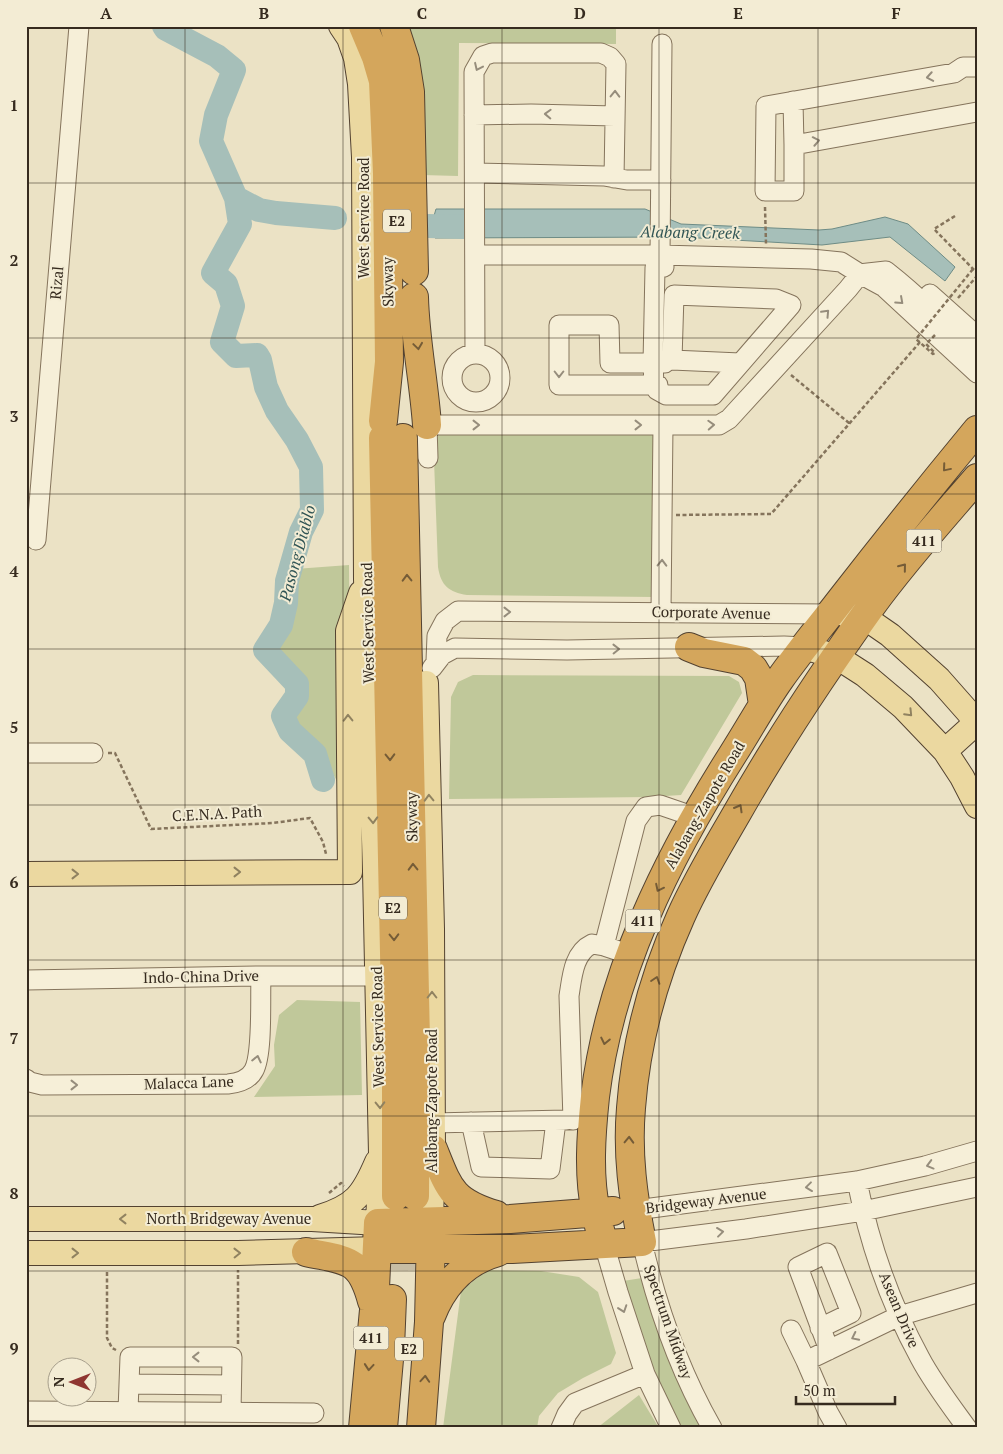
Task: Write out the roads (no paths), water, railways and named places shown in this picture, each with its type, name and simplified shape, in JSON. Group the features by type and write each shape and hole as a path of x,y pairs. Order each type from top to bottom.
{"highway":[{"path":"353,26 365,55 370,79 372,113 374,362 400,429"},
{"name":"Skyway","path":"363,26 383,80 394,362 400,429 398,624 416,1041 405,1196"},
{"name":"Skyway","path":"378,26 388,51 394,80 394,362"},
{"path":"394,26 405,60 410,92 415,326 423,377 400,429"},
{"name":"Alabang-Zapote Road","path":"604,1244 596,1213 591,1158 574,1120 598,1070 608,1025 646,914 695,817 763,705 804,647 889,537 977,430"},
{"name":"Alabang-Zapote Road","path":"642,1242 636,1210 629,1148 636,1062 657,979 681,915 715,851 767,761 864,617 924,540 977,478"},
{"path":"371,753 376,707 375,655 398,624"},
{"name":"E2","path":"398,624 431,672"},
{"path":"689,647 704,653 744,661 753,668 758,678 763,705"},
{"path":"433,1136 446,1184 456,1197 481,1210 510,1219"},
{"name":"Bridgeway Avenue","path":"431,1221 510,1219 636,1210"},
{"name":"Alabang-Zapote Road","path":"421,1428 429,1322 431,1221"},
{"name":"North Bridgeway Avenue","path":"391,1253 431,1221"},
{"path":"430,1249 512,1249 642,1242"},
{"name":"North Bridgeway Avenue","path":"391,1253 430,1249"},
{"path":"429,1322 444,1289 461,1270 488,1255 512,1249"},
{"path":"306,1252 347,1261 358,1269 367,1282 374,1310"},
{"name":"E2","path":"383,1428 390,1348 391,1253"},
{"name":"E2","path":"391,1253 402,1428"},
{"name":"411","path":"363,1428 374,1310 391,1253"}],"main road":[{"name":"West Service Road","path":"341,26 349,38 356,58 360,84 362,122 366,579 375,872 376,976 381,1154 391,1253"},
{"path":"26,874 341,872 348,631 366,579"},
{"name":"Corporate Avenue","path":"830,614 864,617 890,635 939,680 969,713 976,724"},
{"path":"804,647 837,657 865,675 903,707 945,751 969,772 977,806"},
{"name":"Alabang-Zapote Road","path":"431,672 433,1136 431,1221"},
{"path":"939,680 954,688 977,696"},
{"path":"945,751 976,724"},
{"path":"312,1219 339,1211 358,1198 368,1186 381,1154"},
{"name":"North Bridgeway Avenue","path":"26,1218 312,1219 391,1253"},
{"name":"North Bridgeway Avenue","path":"26,1253 391,1253"}],"street":[{"name":"Rizal","path":"36,540 79,26"},
{"path":"662,44 660,258 663,362"},
{"path":"475,354 476,174 474,72 483,56 492,53 601,53 610,57 616,64 611,176"},
{"path":"793,101 794,191 765,191 766,106 793,101 954,73 963,67 977,67"},
{"path":"794,145 977,112"},
{"path":"474,114 615,116"},
{"path":"476,174 611,176 627,180 661,175"},
{"path":"475,254 660,258 810,268 860,274 886,271 899,281 977,359"},
{"path":"400,429 719,425 728,418 860,274"},
{"path":"860,274 884,287 977,373"},
{"path":"899,281 917,282 977,336"},
{"path":"656,387 663,362 674,295 776,299 791,305 713,395 666,395 656,387 559,386 559,325 609,325 610,364 663,362 740,363"},
{"path":"661,612 663,425"},
{"path":"400,429 428,458"},
{"name":"Corporate Avenue","path":"431,672 437,636 445,621 458,611 830,614"},
{"path":"431,672 442,655 455,648 567,650 804,647"},
{"path":"26,753 93,753"},
{"path":"604,946 636,821 646,807 660,805 695,817"},
{"path":"341,872 375,872"},
{"path":"471,1122 481,1167 550,1169 574,1120 569,996 571,979 580,954 592,944 631,955"},
{"name":"Malacca Lane","path":"26,1079 30,1082 42,1084 228,1084 241,1082 253,1072 259,1059 260,976"},
{"name":"Indo-China Drive","path":"26,980 376,976"},
{"path":"433,1136 471,1122 574,1120"},
{"name":"Bridgeway Avenue","path":"636,1210 857,1181 925,1166 977,1151"},
{"name":"Asean Drive","path":"857,1181 866,1225 899,1316 920,1359 967,1428"},
{"path":"642,1242 746,1229 863,1211 977,1187"},
{"name":"Spectrum Midway","path":"642,1242 653,1288 677,1357 712,1428"},
{"path":"604,1244 645,1374 671,1428"},
{"path":"806,1361 899,1316 977,1293"},
{"path":"820,1328 829,1350"},
{"path":"791,1330 836,1428"},
{"path":"128,1411 130,1357 232,1357 231,1412"},
{"path":"560,1428 575,1403 645,1374"},
{"path":"129,1384 231,1384"},
{"path":"26,1410 128,1411 187,1420 231,1412 314,1413"}],"water":[{"path":"436,209 645,209 681,224 819,230 832,229 885,217 908,224 955,267 945,281 890,237 822,245 681,237 435,238 431,226"}],"waterway":[{"name":"Pasong Diablo","path":"164,26 166,29 217,56 234,70 216,115 211,141 236,198 240,224 213,273 226,284 233,306 222,342 236,356 257,355 260,360 266,387 277,411 297,440 311,467 312,510 301,532 287,581 286,603 281,625 265,650 297,684 297,696 283,716 290,731 315,754 323,780"},
{"name":"Alabang Creek","path":"236,198 259,210 335,218"},
{"name":"Alabang Creek","path":"428,226 464,227"}],"tunnel":[{"path":"414,1270 415,1224"},
{"path":"394,1270 395,1225"}]}
